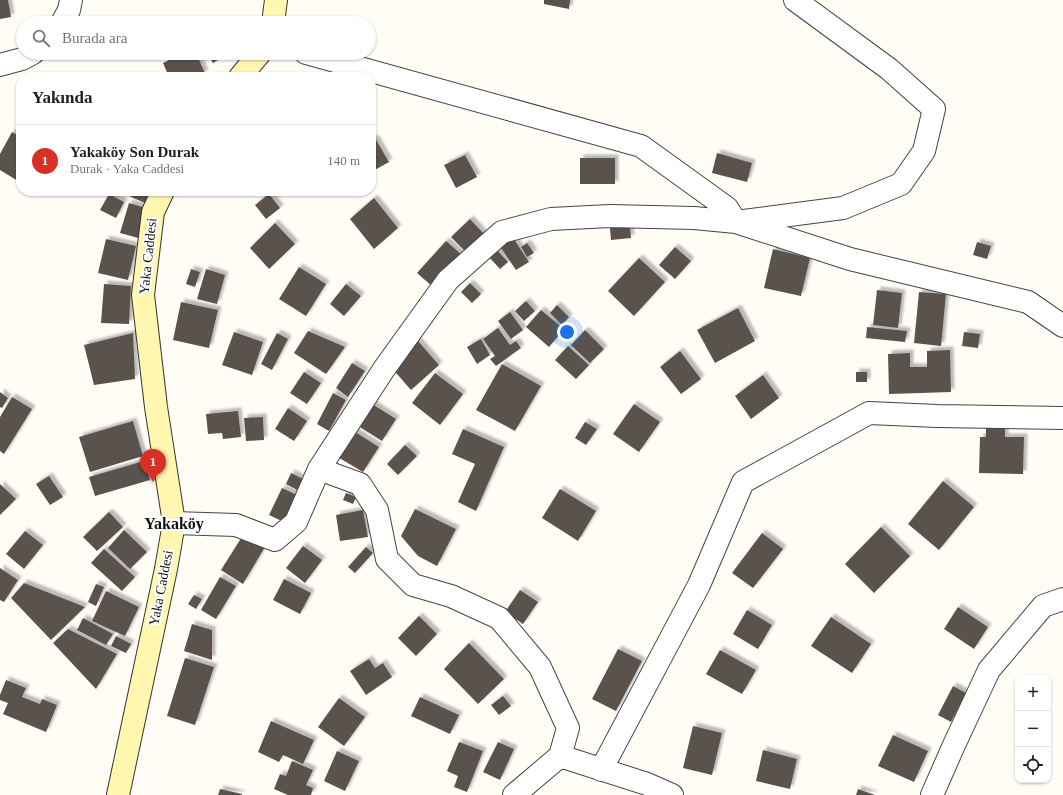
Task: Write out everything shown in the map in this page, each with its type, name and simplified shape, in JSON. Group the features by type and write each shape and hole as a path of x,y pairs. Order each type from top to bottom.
{"street":[{"path":"66,16 69,10 70,0"},
{"path":"273,16 276,0"},
{"path":"736,222 843,208 901,184 924,151 934,109 889,69 795,0"},
{"path":"0,65 18,60"},
{"path":"244,72 254,60"},
{"path":"331,60 374,72"},
{"path":"376,72 641,146 727,208 736,222"},
{"name":"Yaka Caddesi","path":"118,795 174,523 156,407 143,295 153,212 161,196"},
{"path":"174,523 236,525 275,540 296,522 319,469 384,369 448,280 502,232 551,219 610,216 694,218 736,222 850,259 1028,302 1063,326"},
{"path":"601,770 699,585 743,482 869,413 937,416 1063,418"},
{"path":"319,469 360,484 377,510 387,559 413,585 451,596 499,618 540,667 568,728 560,756 514,795"},
{"path":"932,795 989,670 1043,606 1063,599"},
{"path":"560,756 647,784 672,795"}],"building":[{"path":"0,0 8,0 11,17 0,19"},
{"path":"544,0 570,0 569,9 544,4"},
{"path":"169,60 199,60 205,72 167,72 163,63"},
{"path":"211,60 218,60 213,63"},
{"path":"12,132 16,134 16,180 0,170 0,154"},
{"path":"376,140 389,162 376,169"},
{"path":"717,153 752,163 747,182 712,173"},
{"path":"465,155 477,177 456,188 444,165"},
{"path":"580,158 615,158 615,184 580,184"},
{"path":"108,196 113,196 124,202 116,218 100,210"},
{"path":"129,196 148,196 145,203"},
{"path":"266,196 271,196 280,208 266,219 255,205"},
{"path":"374,198 398,228 374,249 350,219"},
{"path":"129,203 146,208 138,238 120,233"},
{"path":"470,219 484,234 465,251 451,237"},
{"path":"275,223 295,244 269,269 250,248"},
{"path":"630,227 631,238 611,240 610,228"},
{"path":"512,236 529,262 516,270 499,245"},
{"path":"106,239 136,246 128,280 98,273"},
{"path":"446,241 462,255 433,287 417,273"},
{"path":"977,242 991,246 987,259 973,255"},
{"path":"527,243 534,253 527,257 521,247"},
{"path":"675,247 691,261 675,279 659,265"},
{"path":"496,249 508,262 500,269 488,256"},
{"path":"773,249 810,258 801,296 764,288"},
{"path":"639,258 665,282 634,316 608,291"},
{"path":"299,267 326,284 306,316 279,299"},
{"path":"191,269 200,272 195,287 186,284"},
{"path":"206,269 225,275 217,304 197,299"},
{"path":"470,283 481,294 472,303 461,292"},
{"path":"104,284 131,286 129,324 101,323"},
{"path":"346,284 361,296 344,316 330,304"},
{"path":"877,290 902,293 898,328 873,325"},
{"path":"919,292 946,294 941,346 914,343"},
{"path":"526,301 535,311 524,321 515,311"},
{"path":"181,302 218,310 209,348 173,340"},
{"path":"557,305 569,317 562,325 550,313"},
{"path":"738,308 755,341 715,363 697,330"},
{"path":"541,310 564,329 549,347 526,327"},
{"path":"510,312 523,330 511,339 498,321"},
{"path":"867,327 907,331 905,342 866,338"},
{"path":"498,328 510,345 516,341 521,348 496,366 490,359 495,356 483,339"},
{"path":"585,330 604,349 590,363 571,345"},
{"path":"308,331 345,347 326,374 294,353"},
{"path":"234,332 263,342 252,375 222,365"},
{"path":"964,332 980,334 978,348 962,346"},
{"path":"133,333 135,379 94,385 84,345"},
{"path":"277,333 288,339 272,370 261,364"},
{"path":"481,339 490,355 477,364 467,347"},
{"path":"418,341 439,365 411,390 390,366"},
{"path":"568,346 589,365 576,379 555,360"},
{"path":"950,350 951,392 889,394 888,354 910,353 910,367 927,367 927,351"},
{"path":"680,351 701,379 681,394 660,367"},
{"path":"352,363 365,371 348,397 336,388"},
{"path":"502,364 541,386 515,431 476,410"},
{"path":"304,372 321,383 307,404 290,393"},
{"path":"856,372 867,372 867,382 856,382"},
{"path":"435,373 463,394 440,425 412,403"},
{"path":"763,375 779,398 751,419 735,396"},
{"path":"0,392 8,398 2,408 0,407"},
{"path":"333,393 346,400 329,431 317,424"},
{"path":"12,397 32,409 4,454 0,451 0,417"},
{"path":"369,402 396,419 382,441 355,424"},
{"path":"634,404 660,422 639,452 613,434"},
{"path":"288,408 307,421 294,441 275,429"},
{"path":"238,411 241,437 223,439 222,433 208,434 206,414"},
{"path":"263,417 264,440 246,441 244,418"},
{"path":"133,421 143,456 90,472 79,437"},
{"path":"585,422 597,429 586,445 575,438"},
{"path":"986,426 1005,427 1005,437 1024,437 1023,474 979,473 980,437 986,437"},
{"path":"463,429 504,447 476,511 458,502 475,464 452,454"},
{"path":"352,430 379,447 363,472 336,456"},
{"path":"405,445 417,456 398,475 387,464"},
{"path":"144,461 150,480 95,496 89,477"},
{"path":"291,473 307,481 301,492 286,484"},
{"path":"49,476 63,497 50,505 36,484"},
{"path":"943,481 974,507 939,550 908,524"},
{"path":"0,484 16,499 0,515"},
{"path":"282,488 299,496 286,523 269,515"},
{"path":"560,489 596,511 578,541 542,518"},
{"path":"346,493 356,497 353,504 343,500"},
{"path":"415,509 456,529 437,566 418,556 401,536"},
{"path":"363,510 368,537 340,541 336,515"},
{"path":"109,512 123,527 97,551 83,537"},
{"path":"881,527 910,556 874,593 845,564"},
{"path":"124,530 147,552 130,569 108,548"},
{"path":"25,531 43,545 24,569 6,554"},
{"path":"245,532 266,545 243,584 221,570"},
{"path":"762,533 783,549 753,588 732,573"},
{"path":"303,546 322,560 305,583 286,568"},
{"path":"366,547 373,553 355,573 348,567"},
{"path":"104,549 135,577 122,591 91,563"},
{"path":"0,568 18,580 4,602 0,600"},
{"path":"220,577 236,586 216,619 201,610"},
{"path":"284,579 311,593 300,614 273,600"},
{"path":"24,583 85,607 51,640 11,598"},
{"path":"96,584 104,587 96,606 88,602"},
{"path":"520,590 538,602 523,624 505,612"},
{"path":"106,591 139,607 125,636 92,621"},
{"path":"194,595 202,599 196,609 188,604"},
{"path":"958,607 988,627 974,649 944,629"},
{"path":"747,610 772,625 758,649 733,634"},
{"path":"419,616 437,634 416,656 398,638"},
{"path":"831,617 871,644 852,673 811,646"},
{"path":"83,618 113,634 106,645 77,630"},
{"path":"192,624 212,630 212,660 184,651"},
{"path":"68,629 117,654 96,689 53,643"},
{"path":"116,636 131,644 126,653 111,646"},
{"path":"469,643 504,679 478,704 444,669"},
{"path":"618,649 642,661 616,711 592,699"},
{"path":"720,650 756,670 742,694 706,674"},
{"path":"185,658 214,667 195,725 167,716"},
{"path":"369,659 375,668 383,663 392,677 366,695 350,671"},
{"path":"6,680 26,688 22,697 40,704 42,699 57,705 46,732 3,714 8,703 0,700 0,695"},
{"path":"953,686 966,693 951,722 938,715"},
{"path":"503,696 511,706 499,715 491,705"},
{"path":"420,697 459,715 450,734 411,716"},
{"path":"339,698 365,717 344,746 318,727"},
{"path":"271,721 314,740 303,764 283,755 279,762 258,752"},
{"path":"693,726 722,733 712,775 683,768"},
{"path":"893,735 928,751 914,782 878,766"},
{"path":"459,742 483,751 467,792 454,787 458,776 447,771"},
{"path":"498,742 514,749 500,780 483,772"},
{"path":"763,750 797,759 790,789 756,781"},
{"path":"337,751 359,761 345,791 324,781"},
{"path":"292,761 313,770 306,785 313,788 311,795 288,795 274,789 280,774 286,776"},
{"path":"220,789 242,794 242,795 218,795"},
{"path":"858,789 875,795 856,795"}],"place":[{"name":"Yakaköy Son Durak","path":"153,482"}],"district":[{"name":"Yakaköy","path":"174,523"}]}
